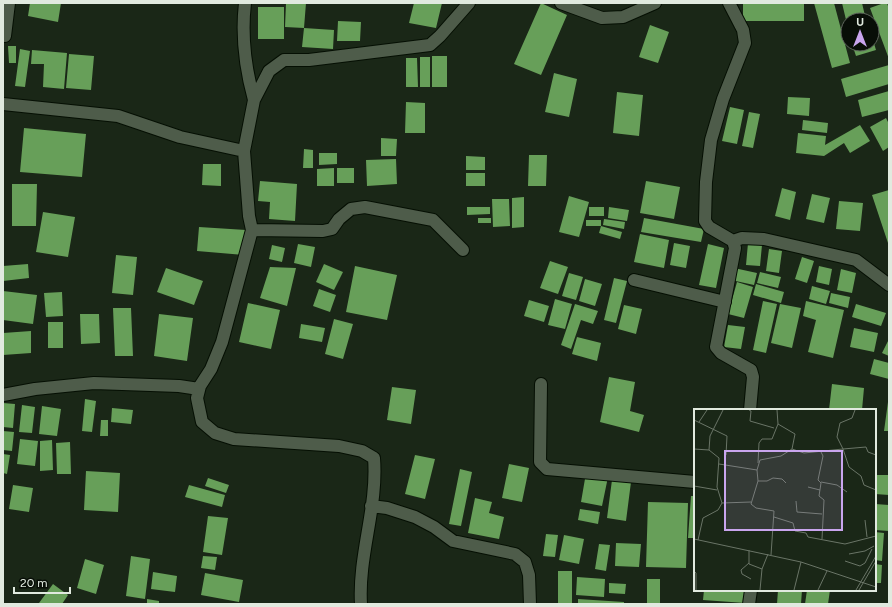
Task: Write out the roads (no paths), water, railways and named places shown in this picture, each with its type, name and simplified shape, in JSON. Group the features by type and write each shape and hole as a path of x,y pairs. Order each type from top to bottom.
{"street":[{"path":"5,36 9,3"},
{"path":"245,3 242,27 245,61 254,100"},
{"path":"361,604 364,552 376,474 374,458 362,451 339,446 260,442 234,439 215,433 202,422 197,398 222,342 252,230 249,216 244,151 254,100 269,71 284,60 309,60 430,45 440,36 469,3"},
{"path":"561,3 602,18 622,17 656,3"},
{"path":"729,3 743,30 745,43 723,99 711,140 706,182 705,221 709,227 733,241 735,248 716,347 721,353 751,370 753,377 750,409"},
{"path":"3,104 118,116 180,137 244,151"},
{"path":"252,230 323,231 332,229 339,219 351,209 365,206 433,220 463,250"},
{"path":"733,241 742,238 764,239 856,260 889,286"},
{"path":"634,280 725,302"},
{"path":"3,395 35,389 94,383 179,386 200,390"},
{"path":"541,384 540,462 542,466 547,469 694,482"},
{"path":"371,506 387,508 415,517 434,527 453,540 515,554 525,562 529,575 530,604"},
{"path":"749,604 751,591"}]}
